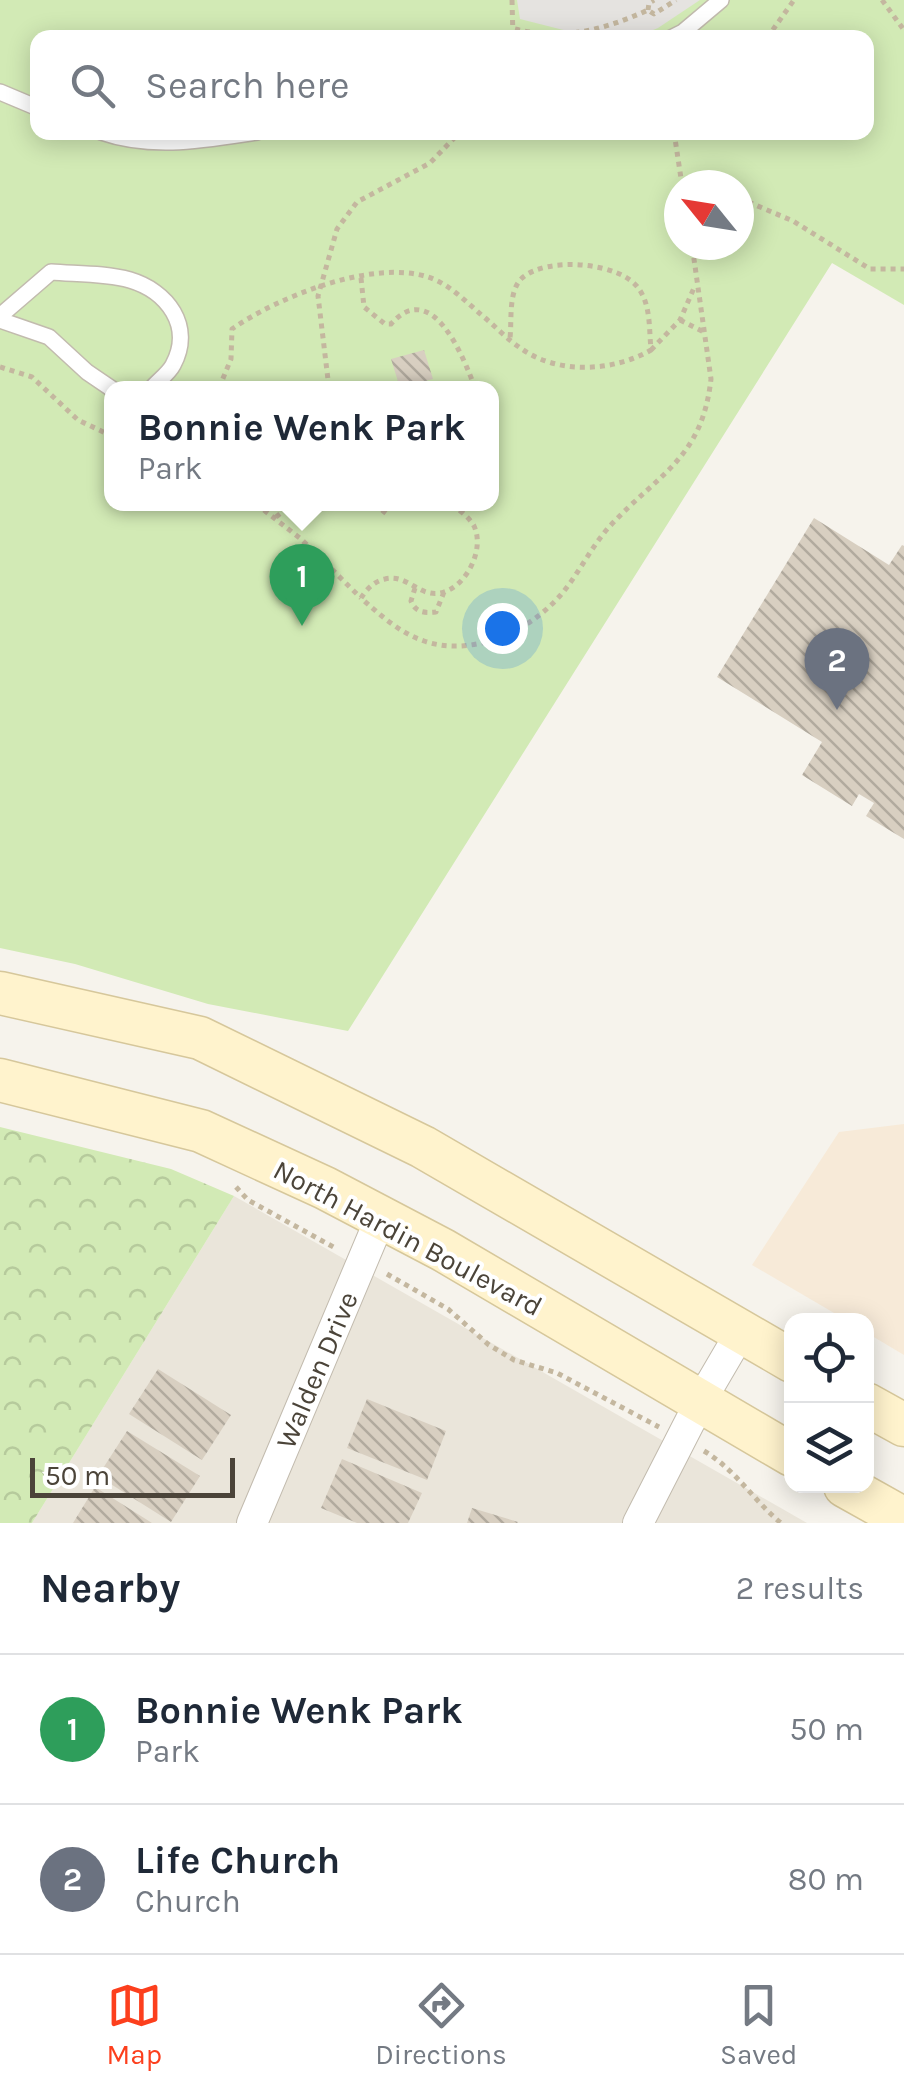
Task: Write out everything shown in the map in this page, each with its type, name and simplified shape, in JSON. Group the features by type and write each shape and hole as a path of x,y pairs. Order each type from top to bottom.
{"main road":[{"path":"0,993 200,1038 423,1147 784,1356"},
{"name":"North Hardin Boulevard","path":"0,1080 201,1130 381,1217 690,1420 784,1452"},
{"path":"874,1408 904,1425"},
{"path":"857,1493 904,1520"}],"street":[{"name":"Walden Drive","path":"252,1523 381,1217"},
{"path":"638,1523 690,1420 741,1332"}],"lane":[{"path":"685,30 721,0"},
{"path":"0,92 30,105"},
{"path":"131,140 172,144 200,140"},
{"path":"104,384 49,337 0,318 51,272 129,280 157,292 173,308 181,330 174,364 158,381"}],"path":[{"path":"512,0 515,29 519,30"},
{"path":"648,10 654,0"},
{"path":"648,10 654,14 676,0"},
{"path":"773,30 794,0"},
{"path":"882,0 904,30"},
{"path":"590,30 648,10"},
{"path":"328,381 320,287 337,228 357,202 430,163 452,140"},
{"path":"675,140 680,170"},
{"path":"754,204 793,221 870,269 904,269"},
{"path":"267,511 386,620 406,632 426,642 449,644 474,645 500,638 553,604 595,542 634,501 664,478 693,440 711,378 693,260"},
{"path":"510,338 514,292 521,278 548,267 592,266 630,279 641,292 647,308 651,350"},
{"path":"222,381 231,359 232,329 275,302 360,278 407,273 429,277 462,298 517,347 535,356 582,366 631,362 651,350 680,320 695,286"},
{"path":"360,278 364,307 385,324 392,324 401,313 415,309 434,316 457,343 472,381"},
{"path":"680,320 706,333"},
{"path":"0,366 32,377 78,420 104,432"},
{"path":"276,517 283,511"},
{"path":"383,511 387,514"},
{"path":"361,598 366,590 385,579 401,578 415,588 434,594 444,592 470,571 478,540 473,525 459,511"},
{"path":"415,588 411,600 414,608 424,614 436,612 444,592"},
{"path":"448,1308 514,1360 690,1420 758,1504 781,1523"}],"shaded area":[{"path":"517,0 700,0 653,30 563,30 520,19"},
{"path":"904,1124 904,1355 874,1337 874,1313 834,1313 752,1265 839,1132"},
{"path":"234,1196 807,1523 32,1523"}],"green space":[{"path":"0,0 904,0 904,305 832,263 348,1031 208,1004 75,964 0,948"},
{"path":"0,1127 171,1169 234,1196 32,1523 0,1523"}],"building":[{"path":"424,350 433,379 398,381 391,359"},
{"path":"814,518 889,565 904,546 904,839 866,816 874,803 859,794 852,806 802,775 822,742 717,677"},
{"path":"158,1369 231,1415 202,1460 129,1414"},
{"path":"367,1399 446,1431 427,1480 347,1448"},
{"path":"127,1431 200,1476 171,1522 98,1476"},
{"path":"342,1459 422,1493 408,1523 357,1523 321,1508"},
{"path":"95,1487 152,1523 73,1523"},
{"path":"472,1508 518,1522 467,1523"}],"place":[{"name":"Bonnie Wenk Park","path":"302,626"},
{"name":"Life Church","path":"837,710"}]}
